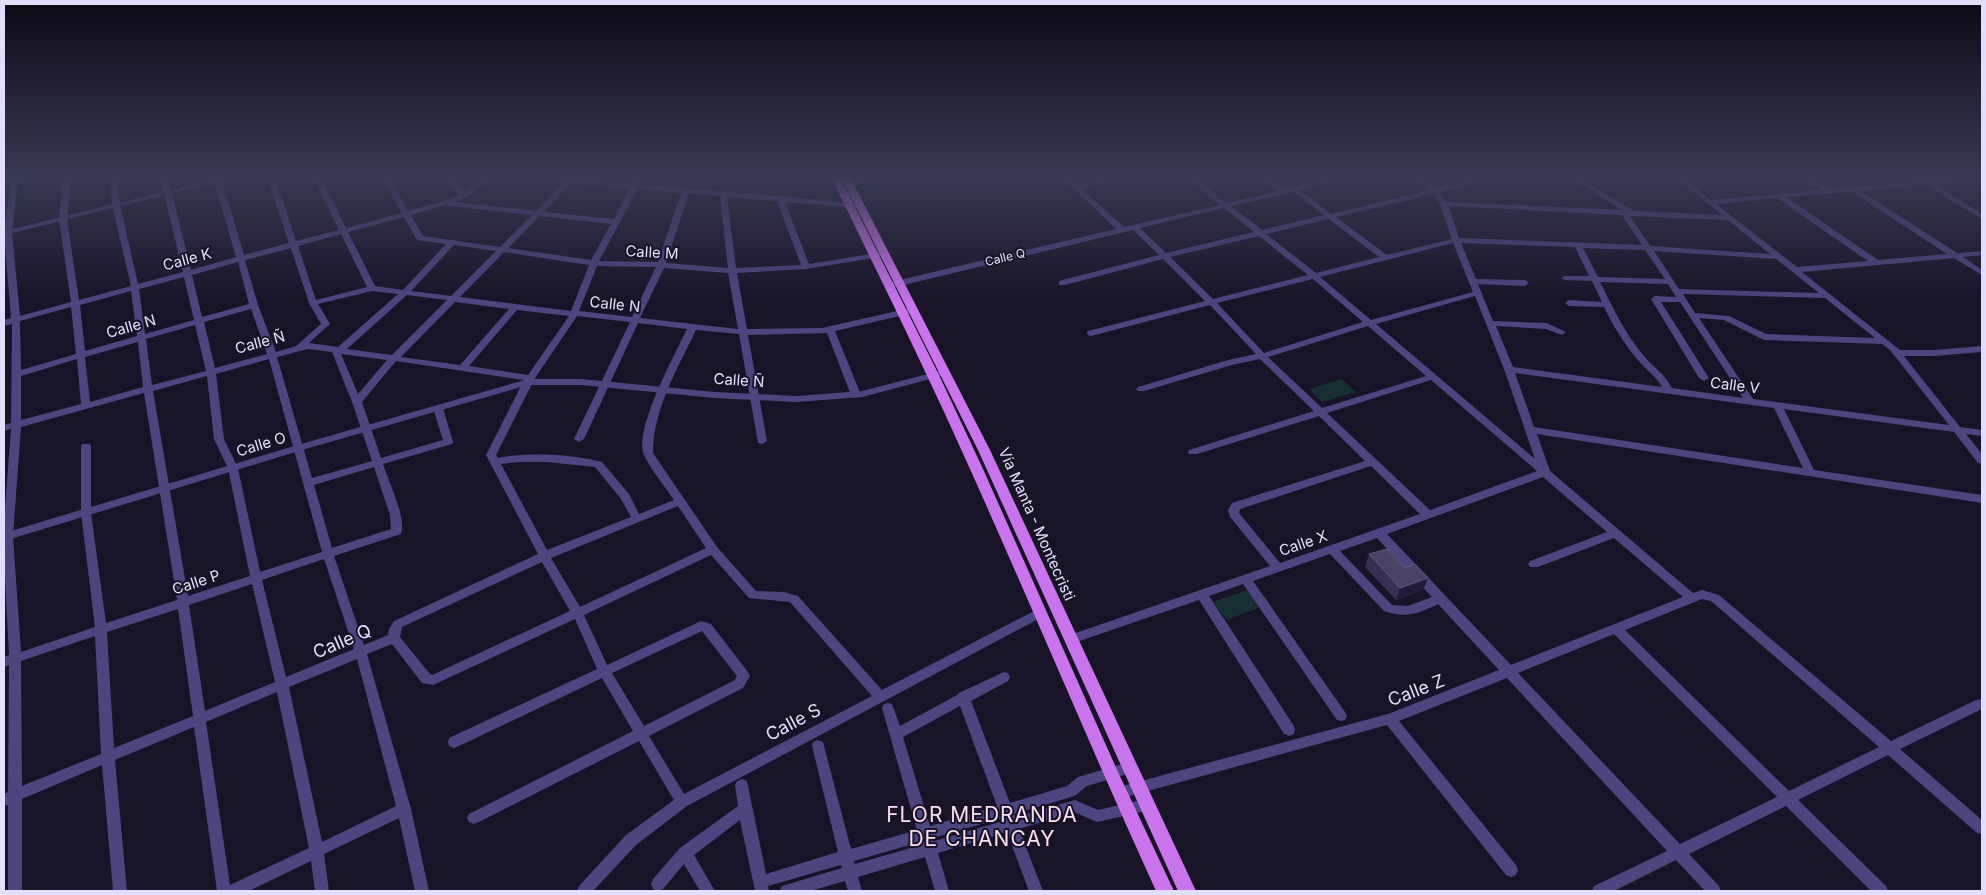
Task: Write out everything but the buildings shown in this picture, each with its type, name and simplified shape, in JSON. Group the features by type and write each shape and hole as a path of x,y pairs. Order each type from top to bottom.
{"main road":[{"name":"Vía Manta - Montecristi","path":"861,219 878,255 888,286 908,311 945,372 984,450 1187,891"},
{"name":"Vía Manta - Montecristi","path":"878,255 899,282 908,311 933,375 977,469 1119,794 1165,891"}],"street":[{"path":"7,219 6,233 16,320 16,425 6,536 9,660 9,797 15,891"},
{"path":"6,233 60,219"},
{"path":"63,219 86,406"},
{"path":"119,219 135,287 148,388 183,602 224,891"},
{"path":"174,219 211,371 219,439 233,468 256,578 282,685 317,852 322,891"},
{"path":"229,219 254,305 272,354 328,554 361,653 404,809 422,891"},
{"path":"285,219 314,303 326,324 299,347"},
{"path":"338,219 372,288"},
{"name":"Calle K","path":"4,323 188,272 392,219"},
{"name":"Calle M","path":"409,219 420,238 594,263 661,265 732,271 806,268 878,255"},
{"path":"357,402 394,359 533,219"},
{"path":"588,219 616,222"},
{"path":"618,219 594,263 574,314 529,380 491,455 544,556 577,612 604,671 682,802"},
{"path":"579,439 661,265 676,219"},
{"path":"726,219 732,271 762,441"},
{"path":"788,219 806,268"},
{"path":"1110,219 1122,230"},
{"name":"Calle Q","path":"888,286 1171,219"},
{"path":"1242,219 1314,276 1692,598"},
{"path":"1062,283 1164,256 1322,219"},
{"path":"1332,219 1384,257"},
{"path":"1449,219 1472,281 1509,369 1545,472"},
{"path":"1631,219 1751,402"},
{"path":"1728,219 1796,270 1897,353 1982,461"},
{"path":"1812,219 1875,262"},
{"path":"1900,219 1982,273"},
{"path":"1135,227 1212,303 1262,356 1428,515"},
{"path":"1091,333 1456,240 1649,248 1778,257"},
{"path":"377,463 338,350 404,293 452,243"},
{"path":"1578,245 1606,305 1624,335 1641,358 1661,377 1668,390"},
{"path":"1796,270 1982,253"},
{"path":"1565,278 1672,282"},
{"path":"1472,281 1525,283"},
{"name":"Calle N","path":"314,303 372,288 515,307 742,332 822,331 908,311"},
{"path":"1678,291 1828,296"},
{"path":"1141,389 1231,362 1262,356 1369,323 1477,293"},
{"path":"1684,300 1655,299 1704,378"},
{"path":"1569,303 1606,305"},
{"name":"Calle N","path":"16,374 254,305"},
{"path":"463,368 515,307"},
{"path":"1694,315 1726,318 1764,337 1884,341"},
{"path":"1489,323 1547,326 1562,332"},
{"path":"692,328 664,390 648,432 646,442 648,453 713,550 753,595 784,596 794,599 880,696"},
{"path":"830,329 856,395"},
{"name":"Calle Ñ","path":"4,428 272,354 314,345 529,380 604,384 753,397 822,398 856,395 945,372"},
{"path":"1897,353 1934,353 1982,349"},
{"name":"Calle V","path":"1509,369 1982,433"},
{"path":"1193,452 1432,377"},
{"name":"Calle O","path":"6,536 529,380"},
{"path":"1777,404 1810,473"},
{"path":"308,483 448,442 438,408"},
{"path":"1530,430 1982,499"},
{"path":"86,446 86,513 101,629 108,756 120,891"},
{"path":"494,462 530,458 598,464 624,497 637,518"},
{"path":"1277,567 1234,514 1233,510 1236,506 1373,462"},
{"name":"Calle P","path":"9,660 397,532 395,515 377,463"},
{"name":"Calle X","path":"1071,639 1332,549 1545,472"},
{"name":"Calle Q","path":"9,797 361,653 394,638 395,629 398,624 544,556 681,501"},
{"path":"1379,532 1714,891"},
{"path":"1534,564 1616,533"},
{"path":"1332,549 1388,608 1395,611 1413,610 1441,598"},
{"path":"394,638 426,679 433,680 713,550"},
{"path":"1246,579 1341,716"},
{"path":"1202,594 1289,730"},
{"name":"Calle Z","path":"1119,794 1390,719 1702,594 1715,598 1891,748"},
{"name":"Calle S","path":"584,891 631,840 682,802 1040,613"},
{"path":"454,742 701,626 707,627 744,676 740,684 474,818"},
{"path":"1616,629 1880,891"},
{"path":"896,734 1004,677"},
{"path":"963,698 1036,891"},
{"path":"1599,891 1980,704"},
{"path":"888,708 942,891"},
{"path":"1390,719 1511,870"},
{"path":"818,746 855,891"},
{"path":"1891,748 1982,828"},
{"path":"742,785 761,887 847,857 1071,791 1083,781 1129,768"},
{"path":"787,891 1075,806 1097,816 1146,805"},
{"path":"234,891 404,809"},
{"path":"658,884 685,854 745,809"},
{"path":"685,854 708,891"}],"green space":[{"path":"1342,379 1356,392 1322,402 1309,389"},
{"path":"1247,590 1260,607 1227,620 1213,602"}],"district":[{"name":"FLOR MEDRANDA DE CHANCAY","path":"982,826"}]}
